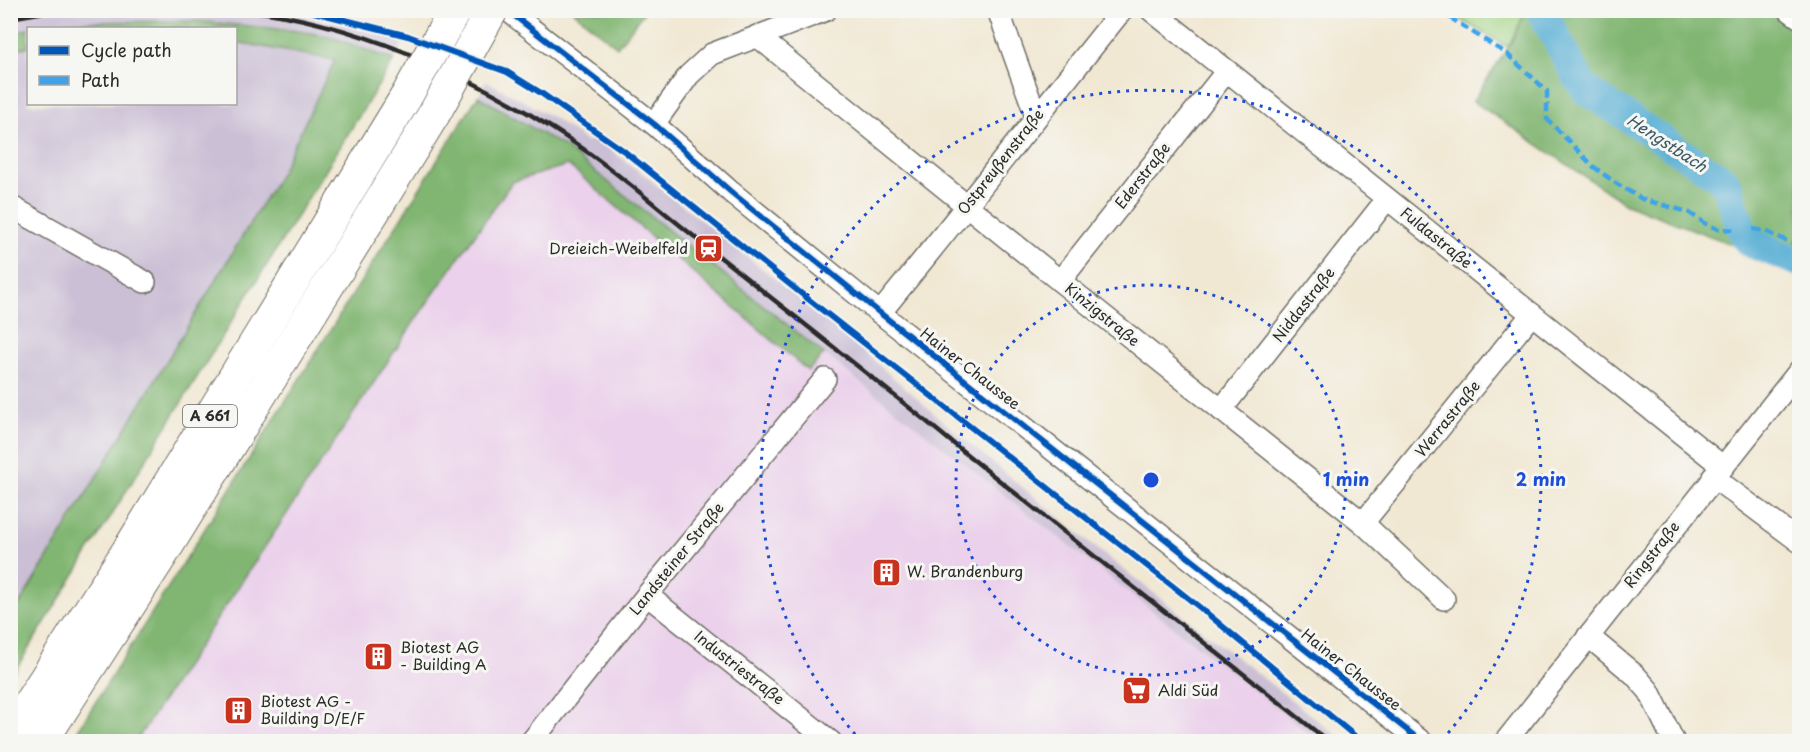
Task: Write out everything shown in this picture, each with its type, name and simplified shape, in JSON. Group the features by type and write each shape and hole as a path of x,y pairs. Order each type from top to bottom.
{"highway":[{"name":"A 661","path":"10,734 131,546 406,97 455,10"},
{"name":"A 661","path":"41,741 167,546 434,114 492,10"}],"street":[{"name":"Hainer Chaussee","path":"507,10 654,124 731,192 880,313 1422,741"},
{"path":"654,124 689,75 700,64 722,49 826,10"},
{"path":"998,10 1036,116"},
{"name":"Ostpreußenstraße","path":"880,313 968,206 1036,116 1122,10"},
{"name":"Fuldastraße","path":"1151,10 1532,314 1800,542"},
{"path":"1789,10 1800,18"},
{"name":"Kinzigstraße","path":"757,36 1060,282 1364,523 1444,598"},
{"name":"Ederstraße","path":"1060,282 1226,72"},
{"name":"Niddastraße","path":"1221,410 1387,199"},
{"path":"10,207 145,282"},
{"name":"Werrastraße","path":"1364,523 1532,314"},
{"name":"Ringstraße","path":"1505,741 1800,370"},
{"name":"Landsteiner Straße","path":"531,741 646,595 825,379"},
{"name":"Industriestraße","path":"646,595 831,741"},
{"path":"1588,636 1635,675 1649,691 1674,741"}],"shaded area":[{"path":"10,11 279,11 351,26 403,43 394,60 328,36 199,21 68,22 42,27 27,27 27,30 11,33"},
{"path":"237,42 335,59 280,174 11,618 11,49 27,47 27,105 237,105"},
{"path":"486,81 554,118 587,142 593,137 643,174 837,328 960,436 1105,555 1344,741 1319,741 824,354 563,146 478,96"},
{"path":"568,164 807,371 824,354 1319,741 135,742 416,319 512,182"}],"green space":[{"path":"1526,10 1508,47 1446,11"},
{"path":"1526,10 1770,11 1799,32 1799,270 1626,204 1473,101 1511,43"},
{"path":"573,11 645,11 617,47"},
{"path":"199,21 298,31 328,36 394,60 11,677 11,618 280,174 335,60 237,42 237,27 39,27 68,22"},
{"path":"27,29 27,47 11,49 11,33"},
{"path":"478,96 563,146 824,354 808,371 568,165 512,182 416,319 136,741 71,741"}],"waterway":[{"name":"Hengstbach","path":"1541,10 1586,90 1725,181 1743,233 1751,243 1800,262"}],"railway":[{"path":"10,18 56,10"},
{"path":"244,10 324,25 404,52 481,87 518,107 573,142 1329,742"}],"marked path":[{"path":"1438,10 1507,54 1547,91 1547,119 1594,167 1617,184 1642,199 1688,212 1718,229 1736,230"},
{"path":"1753,229 1765,231 1800,247"}],"cycle path":[{"path":"306,10 408,36 507,72 541,93 624,151 1203,610 1362,742"},
{"path":"507,10 654,124 731,192 880,313 1422,742"}],"place":[{"name":"Dreieich-Weibelfeld","path":"709,249"},
{"name":"W. Brandenburg","path":"886,572"},
{"name":"Biotest AG - Building A","path":"379,657"},
{"name":"Aldi Süd","path":"1137,691"},
{"name":"Biotest AG - Building D/E/F","path":"239,711"}]}
